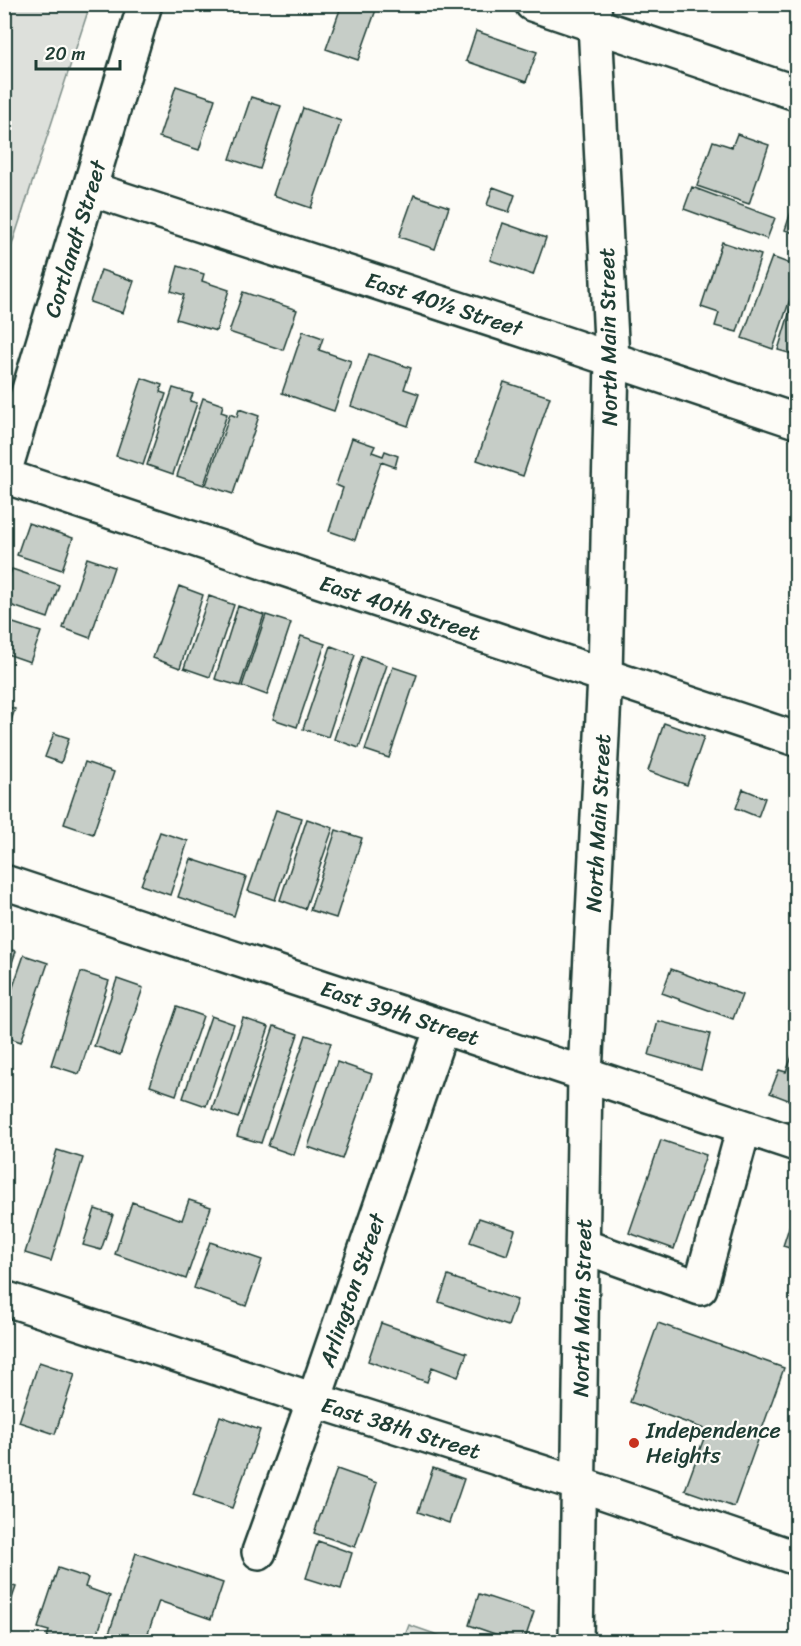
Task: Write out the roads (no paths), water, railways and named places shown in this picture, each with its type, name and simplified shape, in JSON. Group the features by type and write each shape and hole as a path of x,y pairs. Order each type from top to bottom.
{"street":[{"name":"Cortlandt Street","path":"4,474 145,4"},
{"path":"532,4 595,15 796,93"},
{"name":"North Main Street","path":"576,1641 585,1074 605,676 612,360 595,15"},
{"name":"East 40½ Street","path":"91,189 796,421"},
{"name":"East 40th Street","path":"4,474 796,739"},
{"name":"East 39th Street","path":"4,882 796,1144"},
{"name":"Arlington Street","path":"260,1552 442,1027"},
{"path":"583,1246 700,1288 744,1127"},
{"name":"East 38th Street","path":"4,1298 579,1484 796,1558"}],"place":[{"name":"Independence Heights","path":"634,1443"}]}
